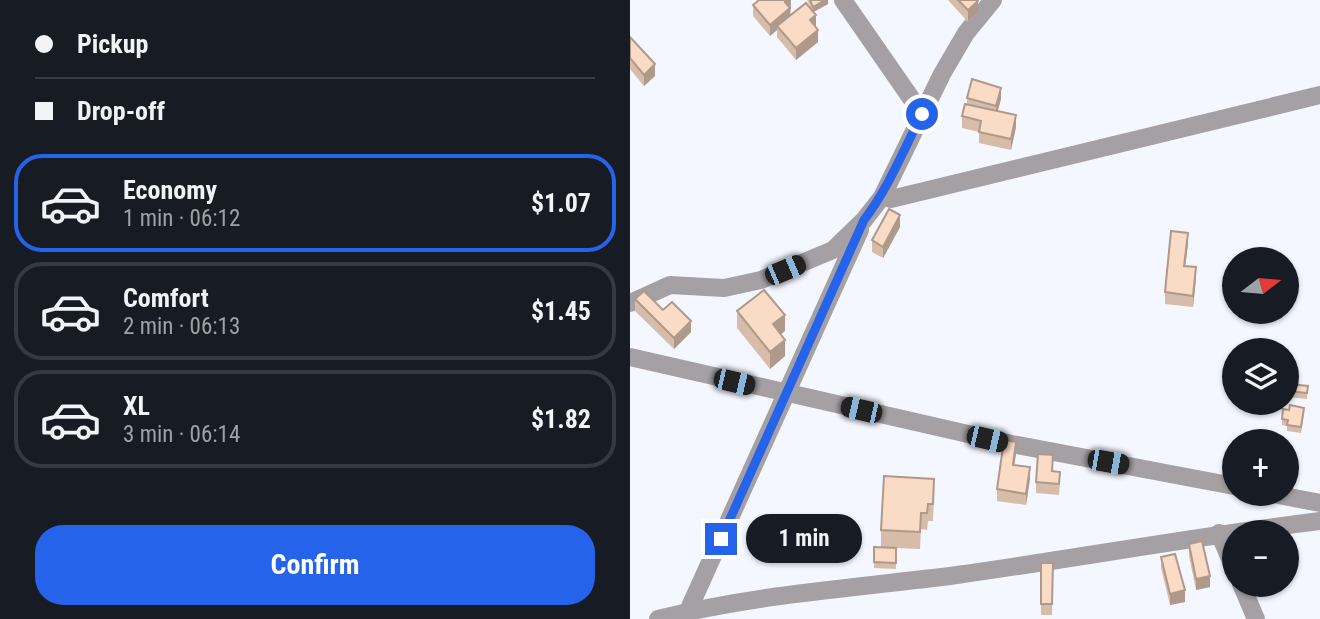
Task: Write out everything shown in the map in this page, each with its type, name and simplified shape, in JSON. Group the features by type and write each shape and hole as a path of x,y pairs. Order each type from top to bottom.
{"street":[{"path":"843,0 922,114"},
{"path":"630,303 670,285 724,288 761,280 832,250 864,220 881,197 966,33 993,0"},
{"path":"891,199 1320,95"},
{"path":"684,615 864,220"},
{"path":"630,357 1012,444 1222,484"},
{"path":"1299,499 1320,503"},
{"path":"657,619 753,599 958,574 1219,533 1320,521"},
{"path":"1219,533 1222,540"},
{"path":"1246,597 1255,619"}],"building":[{"path":"759,0 787,0 785,2 790,8 770,25 753,5"},
{"path":"810,0 825,0 813,7"},
{"path":"958,0 977,0 978,1 968,10"},
{"path":"806,3 816,15 810,20 818,30 796,48 777,26"},
{"path":"630,37 655,64 644,75 630,58"},
{"path":"972,79 1001,88 996,106 967,98"},
{"path":"965,104 1016,115 1011,139 979,132 981,121 962,116"},
{"path":"889,209 900,215 883,247 872,240"},
{"path":"1171,231 1188,233 1184,266 1196,267 1193,296 1165,292"},
{"path":"764,290 785,315 773,324 785,340 770,352 737,311"},
{"path":"644,291 663,310 672,302 691,321 674,338 635,299"},
{"path":"1299,385 1308,386 1307,393 1299,392"},
{"path":"1299,407 1304,408 1301,427 1287,425 1288,420 1282,419 1282,415 1299,415"},
{"path":"1004,440 1016,442 1013,465 1030,467 1026,494 997,489"},
{"path":"1038,454 1053,455 1052,471 1060,472 1059,484 1036,482"},
{"path":"884,476 934,479 933,504 928,504 927,513 921,513 920,532 881,530"},
{"path":"1202,541 1210,576 1196,579 1189,544"},
{"path":"874,547 896,548 896,563 874,562"},
{"path":"1175,554 1185,590 1170,594 1161,557"},
{"path":"1041,563 1053,563 1052,604 1041,604"}],"route":[{"path":"721,539 864,220 894,175 922,114"}]}
